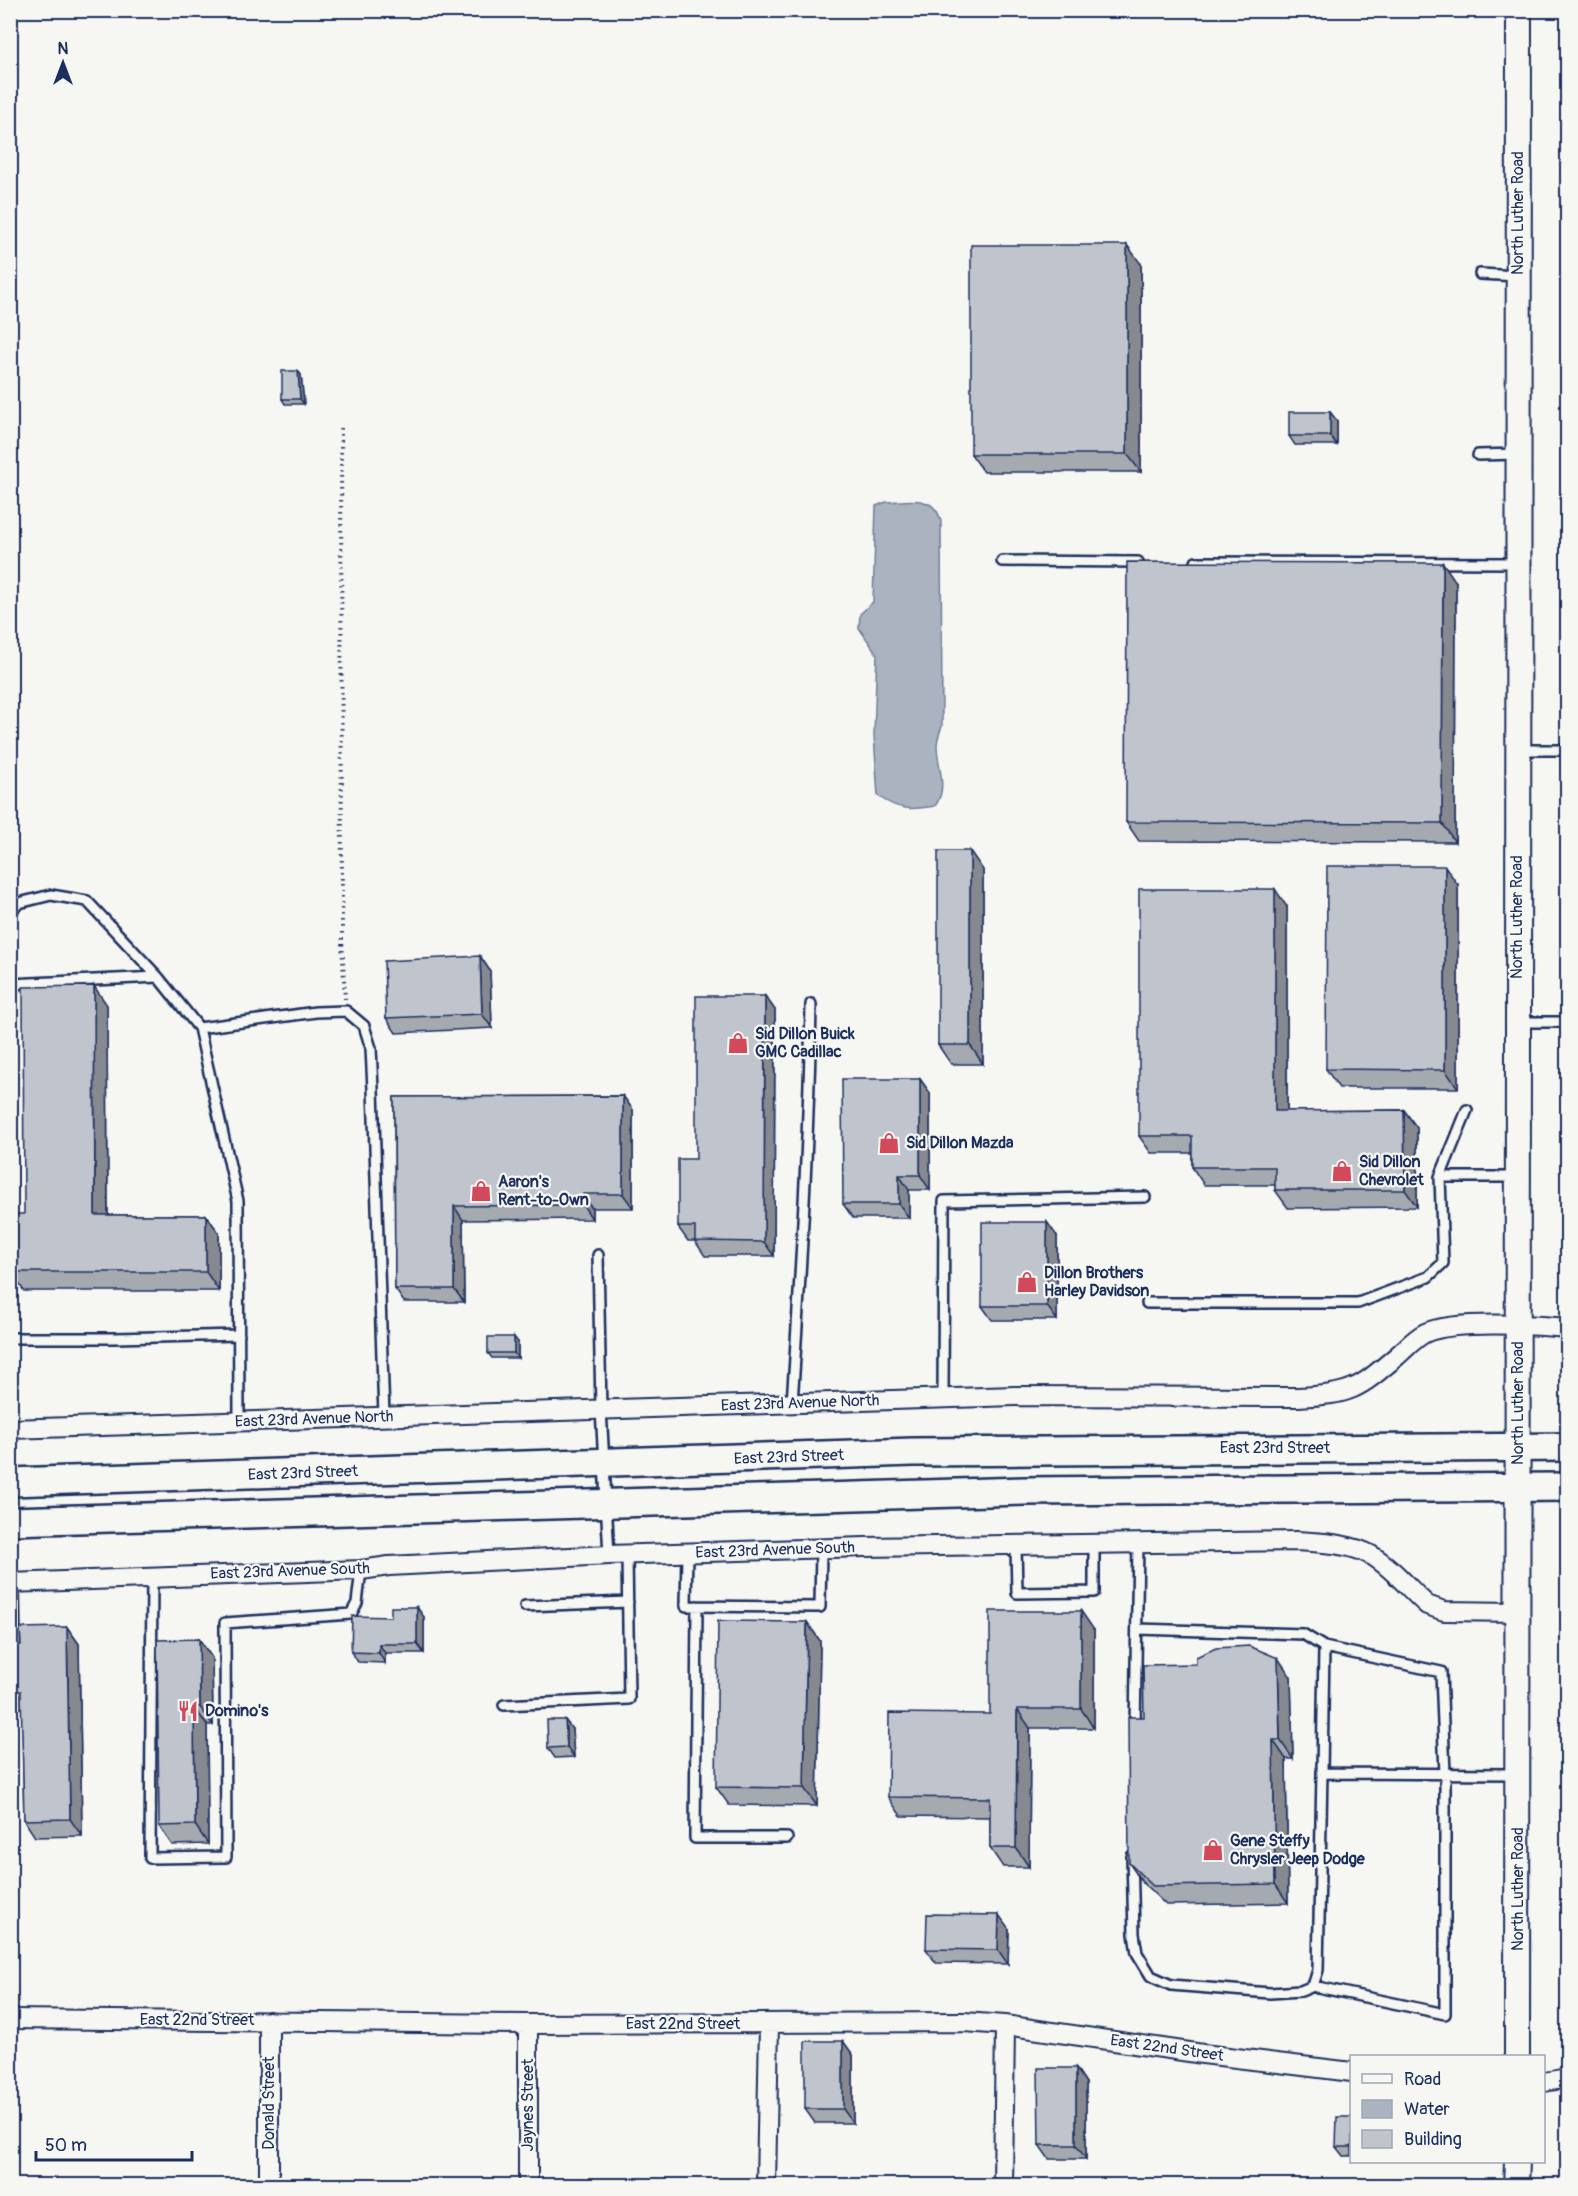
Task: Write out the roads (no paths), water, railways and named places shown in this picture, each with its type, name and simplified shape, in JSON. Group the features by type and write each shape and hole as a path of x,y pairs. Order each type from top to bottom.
{"main road":[{"name":"East 23rd Street","path":"10,1482 1060,1450 1568,1447"},
{"path":"10,1521 1024,1491 1568,1487"}],"street":[{"name":"North Luther Road","path":"1517,2055 1519,10"},
{"name":"East 23rd Avenue North","path":"10,1429 1015,1396 1298,1397 1327,1395 1355,1389 1368,1381 1426,1332 1451,1327 1568,1328"},
{"name":"East 23rd Avenue South","path":"12,1583 361,1569 687,1552 1297,1541 1346,1546 1372,1556 1386,1566 1427,1605 1444,1611 1519,1612"},
{"name":"East 22nd Street","path":"10,2019 528,2024 964,2022 1005,2025 1203,2054 1350,2072"},
{"name":"Donald Street","path":"269,2020 269,2186"},
{"name":"Jaynes Street","path":"528,2024 528,2186"},
{"path":"766,2186 769,2024"},
{"path":"1004,2186 1005,2025"},
{"path":"1545,2082 1568,2078"},
{"path":"1516,2186 1517,2163"}],"lane":[{"path":"1480,274 1518,276"},
{"path":"1478,455 1518,454"},
{"path":"1002,561 1143,562"},
{"path":"1190,562 1518,563"},
{"path":"1518,750 1568,750"},
{"path":"10,912 18,903 51,895 87,901 158,977 199,1028 238,1201 239,1421"},
{"path":"10,984 158,977"},
{"path":"792,1403 803,1236 811,1004"},
{"path":"199,1028 316,1012 346,1011 364,1026 371,1048 384,1416"},
{"path":"1517,1022 1568,1022"},
{"path":"1146,1304 1358,1303 1428,1277 1443,1263 1440,1177 1467,1110"},
{"path":"1440,1177 1518,1177"},
{"path":"943,1398 944,1201 1145,1197"},
{"path":"504,1705 629,1700 628,1602 606,1503 601,1409 598,1255"},
{"path":"10,1338 239,1335"},
{"path":"1135,1733 1138,1543"},
{"path":"1016,1545 1017,1593 1094,1592 1094,1544"},
{"path":"687,1552 686,1606 820,1607 821,1548"},
{"path":"152,1577 150,1858 226,1857 225,1623 351,1614 357,1603 361,1569"},
{"path":"10,1647 15,1646 12,1583"},
{"path":"525,1606 628,1602"},
{"path":"698,1606 695,1838 787,1838"},
{"path":"1132,1848 1137,1953 1151,1976 1171,1985 1270,1993 1301,1991 1313,1986 1445,2014 1445,1774 1441,1672 1324,1647 1303,1634 1137,1629"},
{"path":"1313,1986 1318,1970 1324,1647"},
{"path":"1322,1773 1518,1774"}],"water":[{"path":"912,500 927,503 938,512 941,521 942,726 937,753 942,784 935,806 912,809 899,807 878,796 874,735 877,654 859,628 860,614 873,602 876,506 886,502"}],"place":[{"name":"Sid Dillon Buick GMC Cadillac","path":"738,1043"},
{"name":"Sid Dillon Mazda","path":"889,1143"},
{"name":"Sid Dillon Chevrolet","path":"1342,1171"},
{"name":"Aaron's Rent-to-Own","path":"481,1191"},
{"name":"Dillon Brothers Harley Davidson","path":"1027,1282"},
{"name":"Domino's","path":"188,1711"},
{"name":"Gene Steffy Chrysler Jeep Dodge","path":"1213,1850"}]}
